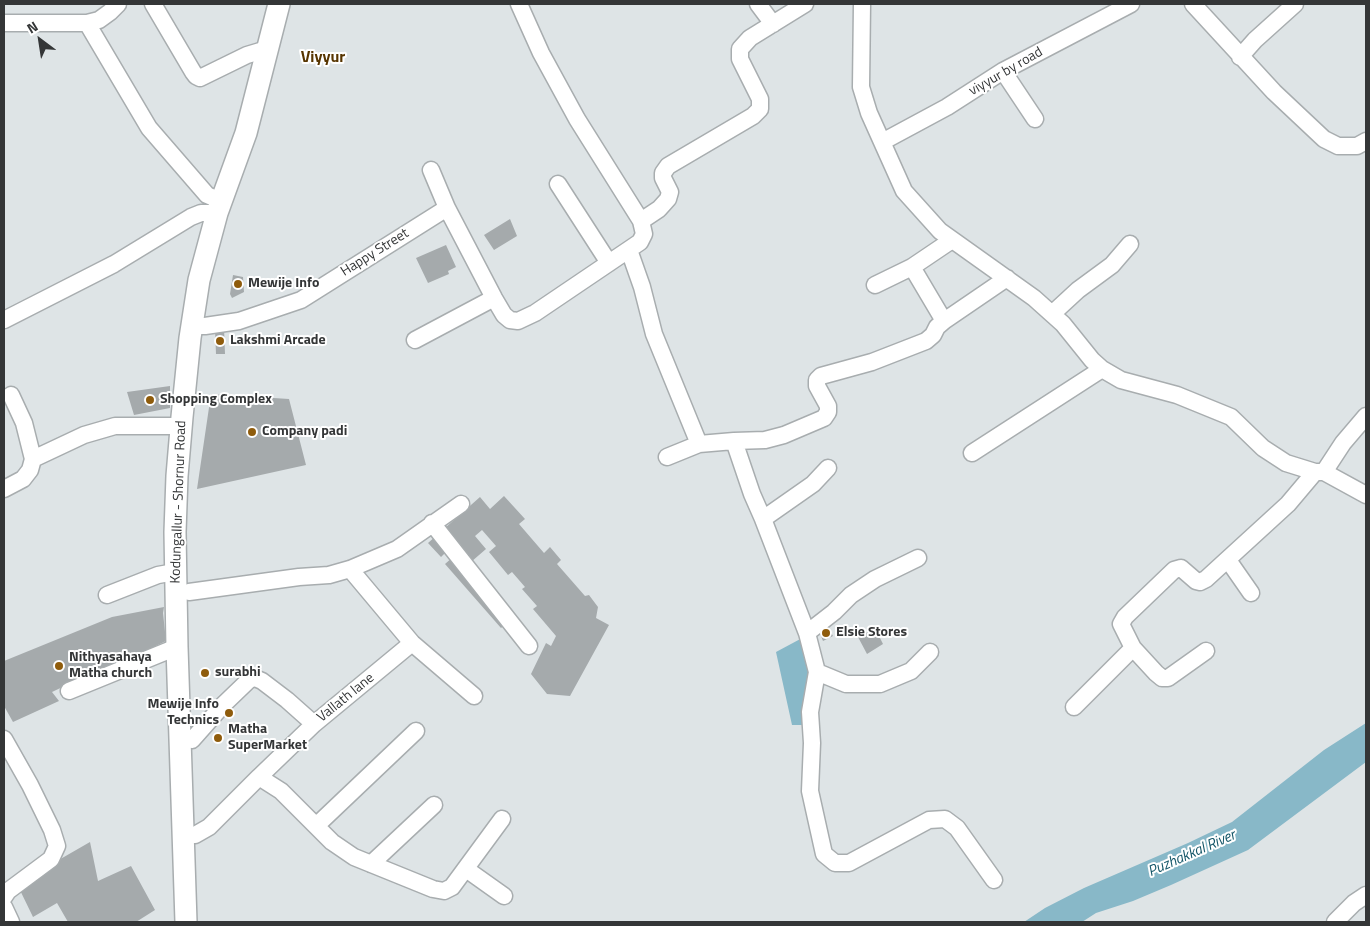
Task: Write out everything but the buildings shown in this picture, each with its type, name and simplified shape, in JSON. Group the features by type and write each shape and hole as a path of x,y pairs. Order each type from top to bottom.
{"main road":[{"name":"Kodungallur - Shornur Road","path":"200,922 195,835 189,592 190,468 199,366 199,280 219,207 246,133 279,4"},
{"name":"Kodungallur - Shornur Road","path":"186,922 175,572 177,476 181,426 199,326 211,288 222,240 253,157 272,90 285,24 291,4"}],"street":[{"path":"4,23 87,24 99,20 118,4"},
{"path":"153,4 193,72 200,78 247,55 267,49"},
{"path":"431,170 447,208 494,298 504,315 510,320 518,321 535,313 640,242 644,234 641,221 577,119 541,53 519,4"},
{"path":"758,4 773,24"},
{"path":"641,221 659,209 668,199 670,192 663,178 663,173 668,166 753,116 760,109 760,99 740,59 740,49 750,38 805,4"},
{"path":"862,4 862,87 869,113 904,191 940,231 1034,298 1063,324 1092,360 1102,369 1120,380 1177,395 1231,416 1263,448 1286,463 1320,472 1364,490"},
{"name":"viyyur by road","path":"882,142 947,107 1003,71 1131,4"},
{"path":"1193,4 1240,57 1324,139 1338,146 1357,146 1366,141"},
{"path":"1240,57 1255,40 1295,4"},
{"path":"4,320 114,264 191,217 219,207 149,128 87,24"},
{"path":"1003,71 1035,119"},
{"path":"558,184 609,263"},
{"name":"Happy Street","path":"199,326 239,321 301,300 447,208"},
{"path":"875,285 912,266 952,240"},
{"path":"1052,314 1078,290 1112,265 1130,244"},
{"path":"629,250 642,287 654,334 699,444"},
{"path":"912,266 944,321"},
{"path":"667,457 699,444 764,440 784,435 824,418 828,412 828,406 817,386 817,380 822,376 872,362 926,341 934,335 944,321 1007,278"},
{"path":"415,340 494,298"},
{"path":"972,453 1102,369"},
{"path":"4,489 23,479 30,470 33,459 24,423 11,395"},
{"path":"1206,651 1176,674 1168,678 1162,678 1133,648 1121,624 1125,617 1174,570 1181,568 1196,581 1200,582 1206,579 1320,472 1366,416"},
{"path":"33,459 84,435 115,426 181,426"},
{"path":"734,441 752,494 807,632 817,672 810,712 812,743 810,791 824,854 835,863 849,863 929,820 945,818 957,828 994,880"},
{"path":"763,519 813,484 828,468"},
{"path":"189,592 299,577 329,576 397,549 461,504"},
{"path":"432,523 528,646"},
{"path":"807,632 834,612 851,595 875,579 918,558"},
{"path":"1228,560 1247,585 1251,594"},
{"path":"350,569 412,643 474,696"},
{"path":"108,595 158,575 175,572"},
{"name":"Vallath lane","path":"192,740 223,705 249,680 255,678 287,700 314,724 412,643"},
{"path":"69,691 177,647"},
{"path":"1074,707 1133,648"},
{"path":"817,672 846,684 880,684 911,671 930,652"},
{"path":"195,835 208,827 314,724"},
{"path":"316,826 416,731"},
{"path":"4,739 30,785 52,830 57,846 51,859 8,891 4,897"},
{"path":"259,777 281,791 332,842 354,857 433,889 444,891 452,887 502,819"},
{"path":"371,864 434,805"},
{"path":"466,869 504,896"},
{"path":"1335,922 1354,903 1366,895"},
{"path":"4,908 11,922"}],"water":[{"path":"804,637 813,671 807,725 792,725 776,652"},
{"name":"Puzhakkal River","path":"1366,723 1366,762 1248,850 1133,901 1096,913 1082,922 1024,922 1045,908 1084,888 1232,822 1324,750"}],"place":[{"name":"Mewije Info","path":"238,284"},
{"name":"Lakshmi Arcade","path":"220,341"},
{"name":"Shopping Complex","path":"150,400"},
{"name":"Company padi","path":"252,432"},
{"name":"Elsie Stores","path":"826,633"},
{"name":"Nithyasahaya Matha church","path":"59,666"},
{"name":"surabhi","path":"205,673"},
{"name":"Mewije Info Technics","path":"229,713"},
{"name":"Matha SuperMarket","path":"218,738"}],"district":[{"name":"Viyyur","path":"323,58"}]}
